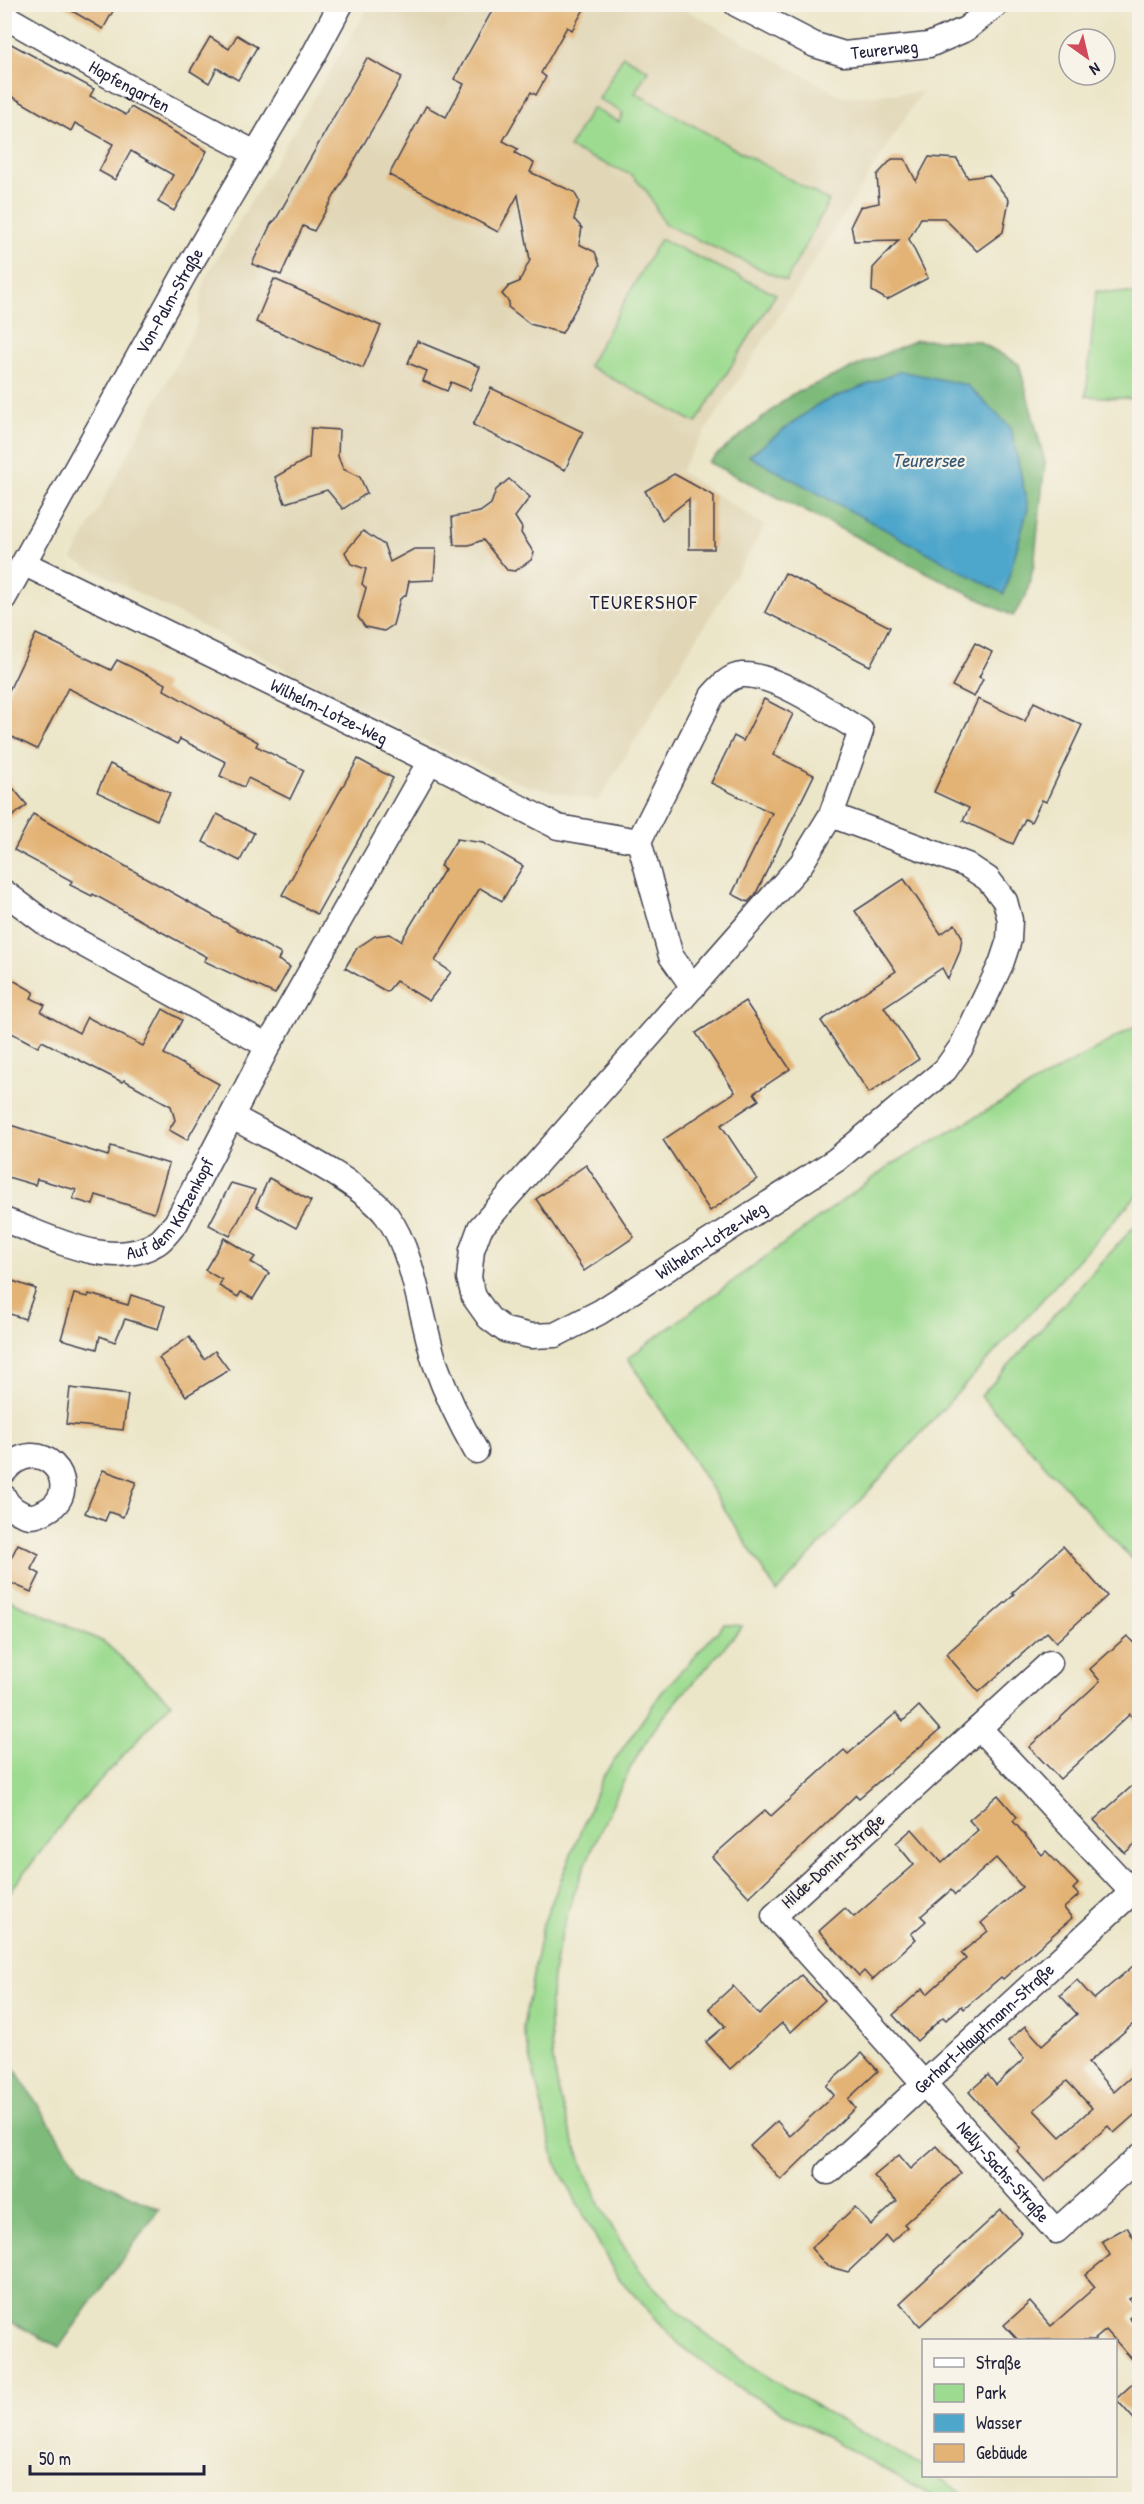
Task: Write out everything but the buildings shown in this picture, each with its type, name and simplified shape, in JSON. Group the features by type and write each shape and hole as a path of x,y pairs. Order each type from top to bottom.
{"street":[{"name":"Von-Palm-Straße","path":"4,598 25,564 184,273 341,4"},
{"name":"Teurerweg","path":"736,4 814,45 844,54 929,45 966,29 997,4"},
{"name":"Hopfengarten","path":"4,16 125,85 255,153"},
{"name":"Wilhelm-Lotze-Weg","path":"25,564 430,761 558,827 639,841 712,696 726,681 742,675 762,679 796,692 861,731 831,815 801,864 480,1228 472,1250 470,1278 474,1297 489,1318 505,1330 531,1336 555,1335 600,1312 836,1160 945,1070 962,1046 1001,964 1009,940 1010,920 1005,901 988,879 967,866 831,815"},
{"name":"Auf dem Katzenkopf","path":"4,1220 67,1245 106,1253 134,1253 159,1242 176,1223 268,1046 430,761"},
{"path":"639,841 671,956 693,987"},
{"path":"4,892 48,925 268,1046"},
{"path":"233,1117 363,1191 387,1215 402,1242 435,1364 457,1418 476,1451"},
{"path":"4,1472 13,1461 24,1455 37,1455 49,1460 58,1469 62,1481 61,1494 55,1505 45,1513 31,1516 16,1512 4,1497"},
{"name":"Hilde-Domin-Straße","path":"924,2084 774,1916 1050,1663"},
{"path":"979,1728 1136,1889"},
{"name":"Gerhart-Hauptmann-Straße","path":"828,2172 1136,1889"},
{"name":"Nelly-Sachs-Straße","path":"924,2084 1056,2231 1137,2165"}],"shaded area":[{"path":"370,5 677,5 843,97 922,92 680,471 765,526 598,801 521,784 433,745 72,559 197,325 204,280"}],"green space":[{"path":"623,56 648,70 635,93 829,201 786,281 664,224 648,193 632,175 569,148 592,108 619,122 623,113 599,99"},
{"path":"660,239 776,294 696,423 588,366"},
{"path":"1096,291 1139,294 1139,399 1086,396"},
{"path":"916,340 978,341 1019,364 1045,462 1034,565 1026,596 1013,616 708,462 791,395","holes":["818,404 1011,428 1028,508 1004,593 749,456"]},
{"path":"1139,1024 1139,1193 777,1592 628,1358 891,1165"},
{"path":"1139,1221 1139,1567 981,1396"},
{"path":"5,1598 104,1642 171,1703 68,1816 5,1898"},
{"path":"724,1624 742,1626 672,1707 644,1745 602,1827 568,1911 558,1950 552,1989 550,2028 554,2068 564,2111 585,2172 601,2207 631,2258 653,2286 682,2314 714,2340 782,2386 922,2466 922,2477 938,2477 972,2499 938,2499 737,2387 679,2344 616,2275 555,2162 523,2027 543,1924 602,1778 662,1692"},
{"path":"5,2054 81,2172 159,2209 59,2347 5,2319"}],"water":[{"name":"Teurersee","path":"901,371 967,385 1011,428 1028,508 1004,594 749,456 818,404"}],"district":[{"name":"TEURERSHOF","path":"644,602"}]}
